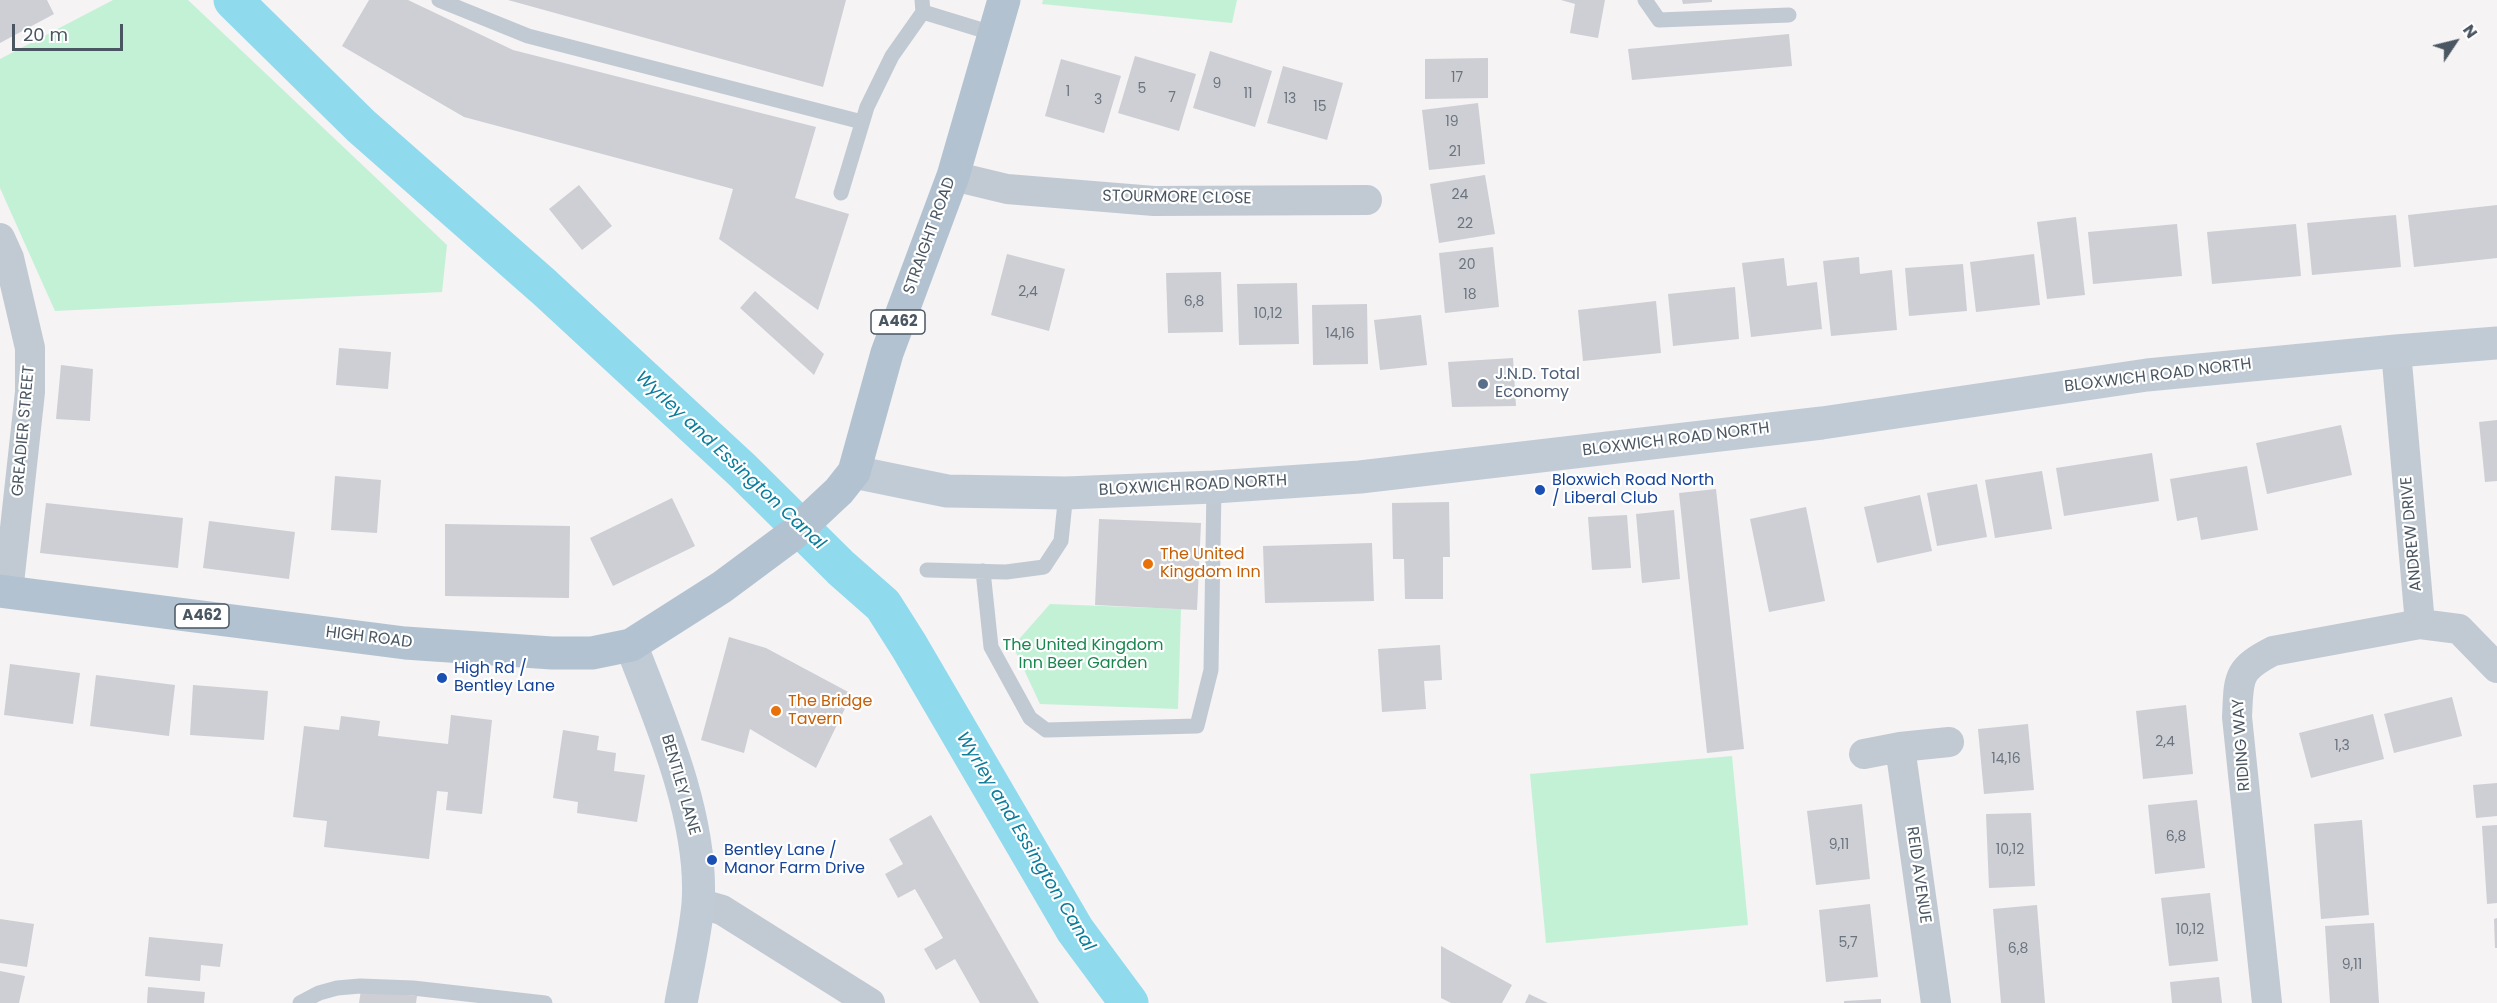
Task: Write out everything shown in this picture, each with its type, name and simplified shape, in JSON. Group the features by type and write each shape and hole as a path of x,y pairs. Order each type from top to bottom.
{"main road":[{"name":"STRAIGHT ROAD","path":"847,481 887,353 953,176 1004,0"},
{"name":"HIGH ROAD","path":"4,592 405,643 552,653 592,653 630,645 722,587 792,535 847,481"}],"street":[{"name":"STOURMORE CLOSE","path":"953,176 1007,189 1154,201 1367,200"},
{"name":"GREADIER STREET","path":"0,238 9,258 30,348 30,392 4,592"},
{"name":"BLOXWICH ROAD NORTH","path":"847,481 947,491 1066,493 1214,488 1360,477 1822,423 2147,375 2497,343"},
{"name":"ANDREW DRIVE","path":"2396,351 2420,624"},
{"path":"2420,624 2459,629 2497,668"},
{"name":"RIDING WAY","path":"2267,1003 2237,717 2242,672 2253,662 2274,651 2420,624"},
{"name":"BENTLEY LANE","path":"630,645 664,729 696,837 698,903 681,1003"},
{"path":"1864,754 1900,747 1949,742"},
{"name":"REID AVENUE","path":"1900,747 1936,1003"},
{"path":"698,903 722,910 870,1003"}],"lane":[{"path":"439,0 528,36 862,122"},
{"path":"1645,0 1659,20 1789,15"},
{"path":"841,193 867,107 892,56 922,6 995,34"},
{"path":"983,571 991,647 1030,718 1038,724 1047,730 1197,726 1211,670 1214,488"},
{"path":"927,570 1006,572 1044,567 1061,541 1066,493"},
{"path":"300,1003 328,990 360,986 413,988 545,1003"}],"green space":[{"path":"113,0 188,0 447,245 442,292 55,311 0,188 0,59"},
{"path":"1043,0 1237,0 1232,23 1042,4"},
{"name":"The United Kingdom Inn Beer Garden","path":"1050,604 1181,609 1178,709 1040,704 1013,646"},
{"path":"1732,756 1748,925 1546,943 1530,774"}],"building":[{"path":"0,0 47,0 54,14 0,43"},
{"path":"369,0 408,0 513,50 816,127 795,198 849,214 818,310 719,239 733,189 464,117 342,46"},
{"path":"508,0 846,0 823,87"},
{"path":"1561,0 1605,0 1598,38 1570,33 1575,4"},
{"path":"1682,0 1712,0 1712,2 1683,4"},
{"path":"1789,34 1792,66 1632,80 1628,49"},
{"path":"1210,51 1272,71 1255,127 1193,108"},
{"path":"1135,56 1196,74 1179,131 1118,113"},
{"path":"1488,58 1488,98 1425,99 1425,59"},
{"path":"1061,59 1121,76 1104,133 1045,116"},
{"path":"1283,66 1343,83 1327,140 1267,123"},
{"path":"1478,103 1485,164 1429,170 1422,110"},
{"path":"1485,175 1495,234 1439,243 1430,184"},
{"path":"579,185 612,226 582,250 549,209"},
{"path":"2497,205 2497,258 2414,267 2408,215"},
{"path":"2396,215 2401,267 2312,275 2307,223"},
{"path":"2076,217 2085,295 2047,299 2037,222"},
{"path":"2177,224 2182,276 2093,284 2088,232"},
{"path":"2296,224 2301,276 2212,284 2207,232"},
{"path":"1493,247 1499,307 1445,313 1439,253"},
{"path":"1007,254 1065,269 1049,331 991,315"},
{"path":"2034,254 2040,305 1976,312 1970,262"},
{"path":"1859,257 1860,274 1892,270 1897,330 1831,336 1823,261"},
{"path":"1784,258 1787,286 1817,282 1822,329 1751,337 1742,263"},
{"path":"1963,264 1967,311 1909,316 1905,268"},
{"path":"1221,272 1223,332 1168,333 1166,273"},
{"path":"1297,283 1299,344 1239,345 1237,284"},
{"path":"1735,287 1739,339 1673,346 1668,294"},
{"path":"755,291 824,354 814,375 740,308"},
{"path":"1656,301 1661,353 1583,361 1578,310"},
{"path":"1367,304 1368,364 1313,365 1312,305"},
{"path":"1421,315 1427,365 1380,370 1374,320"},
{"path":"339,348 391,352 388,389 336,385"},
{"name":"J.N.D. Total Economy","path":"1513,358 1516,406 1452,407 1448,362"},
{"path":"61,365 93,369 90,421 56,419"},
{"path":"2497,420 2497,481 2485,482 2479,422"},
{"path":"2341,425 2352,475 2267,494 2256,443"},
{"path":"2152,453 2159,501 2064,516 2056,468"},
{"path":"2247,466 2258,530 2201,540 2197,517 2177,521 2170,479"},
{"path":"2042,471 2052,529 1995,538 1985,480"},
{"path":"335,476 381,480 377,533 331,530"},
{"path":"1977,484 1987,537 1937,546 1927,493"},
{"path":"1716,489 1744,749 1707,753 1679,493"},
{"path":"1920,495 1932,551 1877,563 1864,507"},
{"path":"672,498 695,546 613,586 590,538"},
{"path":"1449,502 1450,557 1443,557 1443,599 1405,599 1404,559 1393,559 1392,503"},
{"path":"46,503 183,518 178,568 40,553"},
{"path":"1806,507 1825,601 1769,612 1750,519"},
{"path":"1674,510 1680,579 1642,583 1636,514"},
{"path":"1627,515 1631,568 1592,570 1588,517"},
{"name":"The United Kingdom Inn","path":"1099,519 1201,523 1197,610 1095,605"},
{"path":"209,521 295,532 289,579 203,568"},
{"path":"445,524 570,526 569,598 445,596"},
{"path":"1372,543 1374,601 1265,603 1263,546"},
{"name":"The Bridge Tavern","path":"729,637 766,648 852,694 816,768 750,729 744,753 701,740"},
{"path":"1440,645 1442,680 1424,681 1426,709 1382,712 1378,649"},
{"path":"10,664 80,673 73,724 4,715"},
{"path":"96,675 175,685 169,736 90,726"},
{"path":"193,685 268,691 264,740 190,735"},
{"path":"2452,697 2462,736 2394,753 2384,714"},
{"path":"2186,705 2193,774 2143,779 2136,711"},
{"path":"2373,714 2384,759 2311,778 2299,733"},
{"path":"451,715 492,720 482,814 446,810 448,792 437,791 429,859 324,847 327,821 293,817 304,726 339,730 341,716 380,721 378,736 448,744"},
{"path":"2028,724 2034,790 1984,794 1978,729"},
{"path":"563,730 599,736 597,750 616,753 614,771 645,775 637,822 577,813 578,802 553,798"},
{"path":"2497,783 2497,816 2476,818 2473,785"},
{"path":"2197,800 2205,868 2155,874 2148,805"},
{"path":"1862,804 1870,879 1816,885 1807,811"},
{"path":"2031,813 2035,886 1989,888 1986,814"},
{"path":"931,815 1039,1003 980,1003 955,959 936,970 924,949 943,938 915,889 898,898 885,874 903,864 889,839"},
{"path":"2362,820 2369,915 2321,919 2314,824"},
{"path":"2497,825 2497,903 2487,904 2482,826"},
{"path":"2210,893 2218,961 2169,966 2161,898"},
{"path":"1870,904 1878,977 1826,982 1819,910"},
{"path":"2037,905 2045,1003 2001,1003 1993,909"},
{"path":"2497,918 2497,948 2495,948 2494,919"},
{"path":"0,919 34,924 27,967 0,963"},
{"path":"2374,923 2379,1003 2330,1003 2325,926"},
{"path":"149,937 223,944 220,967 201,965 200,981 145,976"},
{"path":"1441,946 1512,985 1502,1003 1451,1003 1441,998"},
{"path":"0,971 25,976 19,1003 0,1003"},
{"path":"2219,977 2222,1003 2172,1003 2170,982"},
{"path":"148,987 205,992 204,1003 147,1003"},
{"path":"361,990 417,996 416,1003 359,1003"},
{"path":"1529,994 1548,1003 1525,1003"},
{"path":"1881,999 1881,1003 1844,1003 1844,1001"}],"waterway":[{"name":"Wyrley and Essington Canal","path":"233,0 361,126 544,287 742,470 841,568 883,605 1075,930 1129,1003"}],"place":[{"name":"J.N.D. Total Economy","path":"1483,384"},
{"name":"Bloxwich Road North / Liberal Club","path":"1540,490"},
{"name":"The United Kingdom Inn","path":"1148,564"},
{"name":"High Rd / Bentley Lane","path":"442,678"},
{"name":"The Bridge Tavern","path":"776,711"},
{"name":"Bentley Lane / Manor Farm Drive","path":"712,860"}]}
